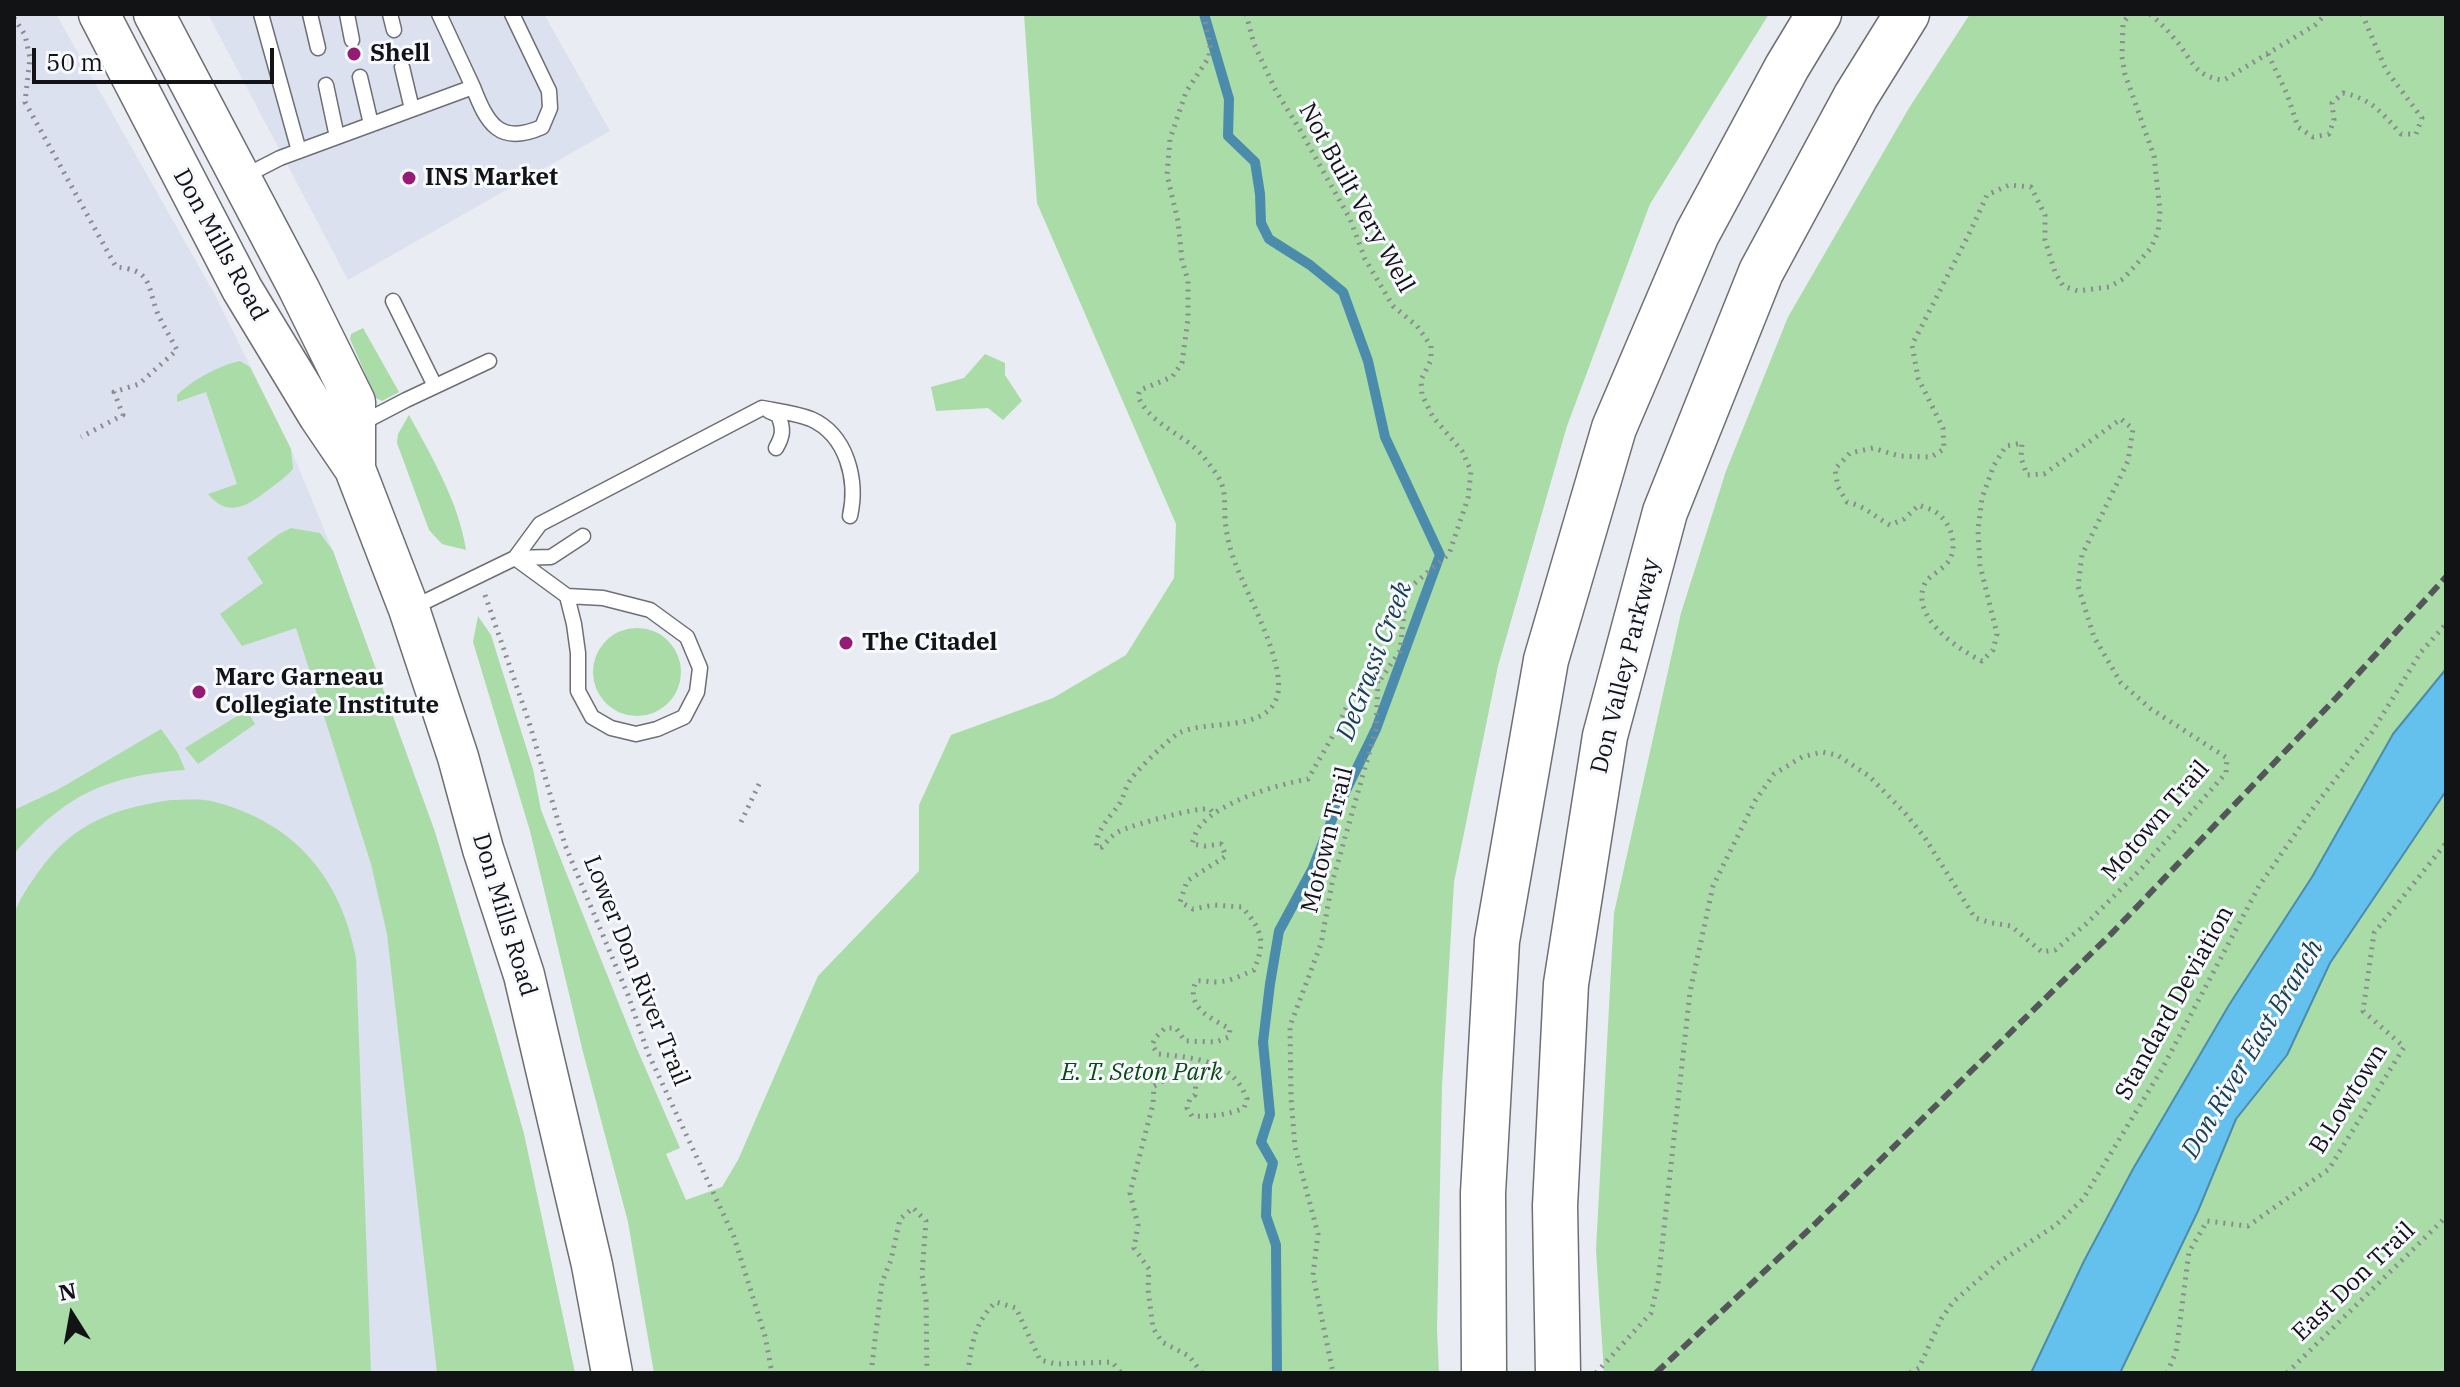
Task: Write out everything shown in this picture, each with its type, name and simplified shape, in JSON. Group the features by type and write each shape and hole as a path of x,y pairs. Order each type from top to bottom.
{"highway":[{"path":"1484,1373 1483,1193 1497,941 1546,660 1614,428 1697,234 1819,14"},
{"name":"Don Valley Parkway","path":"1570,1367 1555,1206 1566,984 1605,736 1665,512 1761,272 1856,96 1907,14"}],"main road":[{"name":"Don Mills Road","path":"99,14 242,289 355,469 409,609 524,975 592,1265 612,1373"},
{"name":"Don Mills Road","path":"154,14 355,402 355,469"}],"lane":[{"path":"261,14 299,151"},
{"path":"310,14 318,48"},
{"path":"347,14 352,40"},
{"path":"390,14 394,30"},
{"path":"439,14 484,113 493,125 504,133 529,133 542,127 550,108 549,91 512,14"},
{"path":"402,67 412,109"},
{"path":"360,77 371,124"},
{"path":"326,85 337,137"},
{"path":"241,178 299,151 473,87"},
{"path":"393,301 435,386"},
{"path":"354,428 489,361"},
{"path":"762,408 778,415 783,427 776,448"},
{"path":"409,609 515,558 540,524 762,408 812,420 830,431 844,453 852,475 854,498 850,516"},
{"path":"515,558 551,557 583,536"},
{"path":"515,558 567,596 603,598 650,610 687,637 700,668 697,692 684,717 636,734 611,728 592,717 578,691 578,653 567,596"}],"path":[{"path":"1204,14 1209,57 1182,103 1170,139 1167,175 1188,281 1188,319 1182,363 1172,377 1140,390 1138,396 1149,414 1198,450 1216,474 1226,496 1225,516 1230,549 1261,622 1279,679 1277,698 1268,711 1245,722 1196,726 1176,735 1130,780 1124,797 1100,831 1097,848 1121,830 1194,809 1210,809 1214,814"},
{"name":"Not Built Very Well","path":"1246,14 1254,44 1270,79 1350,219 1365,259 1393,306 1417,326 1431,346 1431,360 1421,380 1422,395 1433,417 1462,451 1471,471 1468,498 1449,554 1414,584 1405,603 1400,651 1378,683"},
{"name":"Motown Trail","path":"1570,1367 1651,1313 1658,1283 1690,992 1713,886 1755,801 1774,774 1802,757 1822,752 1837,755 1869,776 1925,838 1975,918 2011,926 2042,952 2055,950 2086,924 2141,869 2226,773 2227,758 2151,709 2121,683 2094,637 2078,586 2082,555 2128,461 2133,429 2121,419 2044,474 2027,475 2021,458 2022,443 2006,446 1994,465 1982,498 1978,530 1980,565 1997,634 1993,650 1982,661 1962,651 1940,631 1927,617 1921,602 1926,582 1949,561 1954,544 1949,525 1936,512 1919,505 1904,519 1890,525 1879,520 1865,507 1847,502 1838,487 1835,469 1850,453 1873,448 1899,456 1931,457 1944,449 1943,428 1918,378 1912,345 1987,195 2009,185 2031,187 2045,215 2045,240 2055,272 2063,286 2078,291 2109,287 2123,279 2151,248 2158,232 2160,211 2154,156 2123,66 2123,23 2130,14"},
{"path":"2150,14 2174,37 2195,68 2208,79 2224,80 2315,25 2326,14"},
{"path":"2268,54 2298,127 2313,137 2329,134 2334,120 2332,103 2343,93 2361,96 2401,134 2416,134 2422,118 2386,70 2362,14"},
{"path":"14,18 25,35 30,58 25,102 116,267 133,268 150,283 157,310 177,350 139,384 114,392 123,415 81,437"},
{"name":"Lower Don River Trail","path":"479,577 529,722 565,845 628,995 648,1053 734,1237 765,1336 772,1373"},
{"name":"Standard Deviation","path":"1910,1373 1919,1368 1941,1319 1953,1302 1998,1263 2056,1225 2083,1199 2162,1069 2259,886 2372,732 2421,652 2446,624"},
{"name":"Motown Trail","path":"1202,1373 1189,1356 1162,1342 1153,1328 1149,1269 1134,1248 1138,1225 1130,1193 1153,1104 1154,1086 1180,1072 1192,1073 1196,1082 1195,1095 1190,1098 1187,1108 1192,1116 1234,1112 1244,1108 1247,1099 1242,1085 1210,1061 1158,1054 1152,1045 1165,1028 1176,1028 1185,1041 1216,1042 1229,1037 1230,1029 1205,1016 1195,1005 1193,989 1196,981 1235,979 1254,970 1260,955 1259,926 1242,907 1214,905 1193,909 1180,902 1187,881 1226,856 1221,844 1192,844 1198,828 1214,814 1277,785 1308,779 1353,693 1364,680 1378,683 1376,729 1332,883 1321,944 1290,1026 1295,1147 1318,1234 1313,1275 1333,1373"},
{"path":"741,822 761,780"},
{"name":"B.Lowtown","path":"2167,1373 2176,1352 2189,1252 2207,1221 2248,1226 2329,1169 2404,1047 2363,1011 2374,933 2446,843"},
{"path":"871,1373 882,1282 891,1260 900,1219 913,1208 926,1221 922,1275 926,1300 927,1373"},
{"name":"East Don Trail","path":"2287,1373 2446,1217"},
{"path":"968,1373 971,1342 983,1314 996,1302 1016,1308 1040,1360 1056,1364 1112,1362 1121,1373"}],"shaded area":[{"name":"Marc Garneau Collegiate Institute","path":"14,14 56,14 214,293 291,449 333,551 435,832 524,1134 575,1373 14,1373"},
{"path":"208,14 544,14 610,131 348,280"}],"green space":[{"name":"E. T. Seton Park","path":"1024,14 1769,14 1650,204 1567,426 1498,666 1454,882 1442,1086 1437,1329 1439,1373 654,1373 628,1222 530,831 473,642 478,616 491,635 533,769 541,810 680,1148 666,1154 686,1200 722,1187 738,1160 818,976 919,871 919,805 951,735 1053,698 1126,655 1174,578 1176,524 1037,203"},
{"path":"1970,14 2446,14 2446,1373 1604,1373 1596,1250 1614,913 1681,613 1726,471 1788,317 1909,108"},
{"path":"363,328 399,392 382,401 376,398 350,339 351,334"},
{"path":"985,354 1005,363 1005,375 1022,401 1003,420 988,408 936,411 931,387 964,378"},
{"path":"240,361 250,367 291,449 293,469 253,500 231,508 216,502 208,494 237,484 206,392 177,402 177,395 207,374"},
{"path":"409,415 451,498 466,550 442,544 429,530 397,443 398,434"},
{"path":"291,528 320,533 333,551 435,832 524,1134 575,1373 437,1373 387,934 371,864 296,628 242,646 220,614 263,583 247,558"},
{"path":"637,628 654,632 668,641 677,655 681,672 677,689 668,703 654,712 637,716 620,712 606,703 597,689 593,672 597,655 606,641 620,632"},
{"path":"247,710 255,724 198,764 185,748"},
{"path":"161,729 178,753 185,770 132,777 89,792 52,816 14,854 14,810 59,789"},
{"path":"171,800 215,802 243,811 291,839 326,879 349,929 356,958 371,1373 14,1373 14,914 52,854 81,830 114,813"}],"water":[{"name":"Don River East Branch","path":"2446,669 2446,791 2330,963 2287,1055 2236,1119 2198,1211 2120,1373 2031,1373 2084,1261 2133,1169 2229,1005 2312,877 2393,734"}],"waterway":[{"name":"DeGrassi Creek","path":"1204,14 1229,99 1228,136 1255,162 1261,223 1269,239 1310,265 1343,292 1368,361 1385,437 1440,555 1376,729 1333,817 1312,870 1279,931 1263,1042 1270,1114 1261,1142 1273,1163 1267,1186 1266,1216 1276,1245 1277,1373"}],"railway":[{"path":"1656,1373 1816,1223 2113,932 2337,697 2446,577"}],"place":[{"name":"Shell","path":"354,54"},
{"name":"INS Market","path":"409,178"},
{"name":"The Citadel","path":"846,643"},
{"name":"Marc Garneau Collegiate Institute","path":"199,692"}]}
